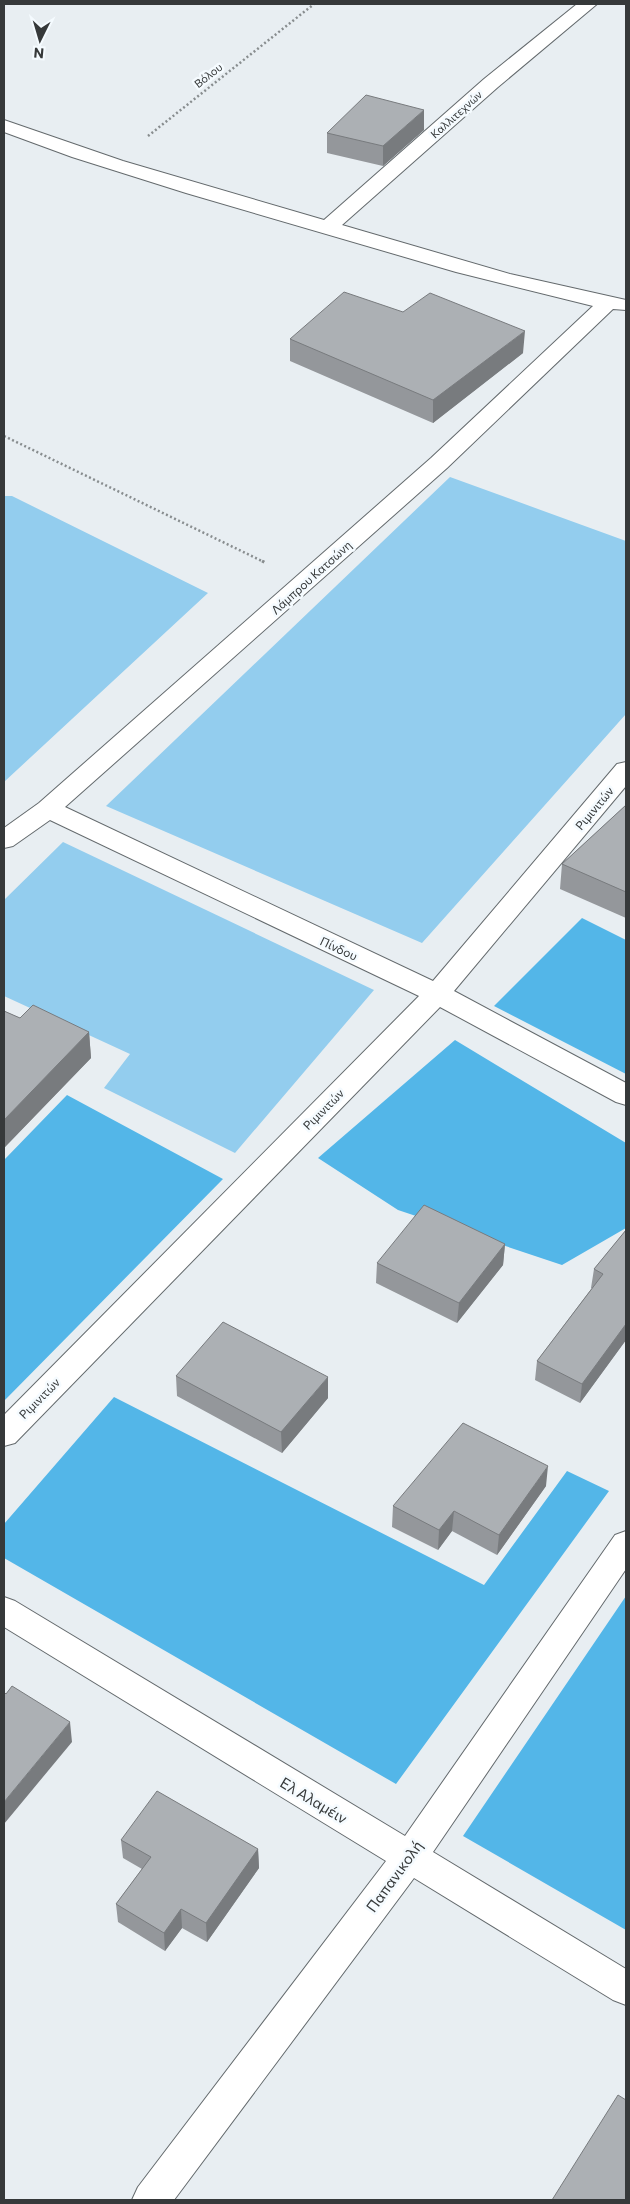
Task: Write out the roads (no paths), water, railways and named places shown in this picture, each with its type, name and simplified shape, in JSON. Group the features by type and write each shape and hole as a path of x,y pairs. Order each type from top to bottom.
{"street":[{"name":"Καλλιτεχνών","path":"328,228 491,83 588,4"},
{"path":"4,126 71,151 328,228 500,277 618,304"},
{"name":"Λάμπρου Κατσώνη","path":"4,840 48,809 618,304"},
{"name":"Ριμινιτών","path":"4,1434 437,994 626,770"},
{"name":"Πίνδου","path":"48,809 437,994 626,1095"},
{"name":"Παπανικολή","path":"152,2200 409,1858 626,1544"},
{"name":"Ελ Αλαμέιν","path":"4,1611 626,1988"}]}
